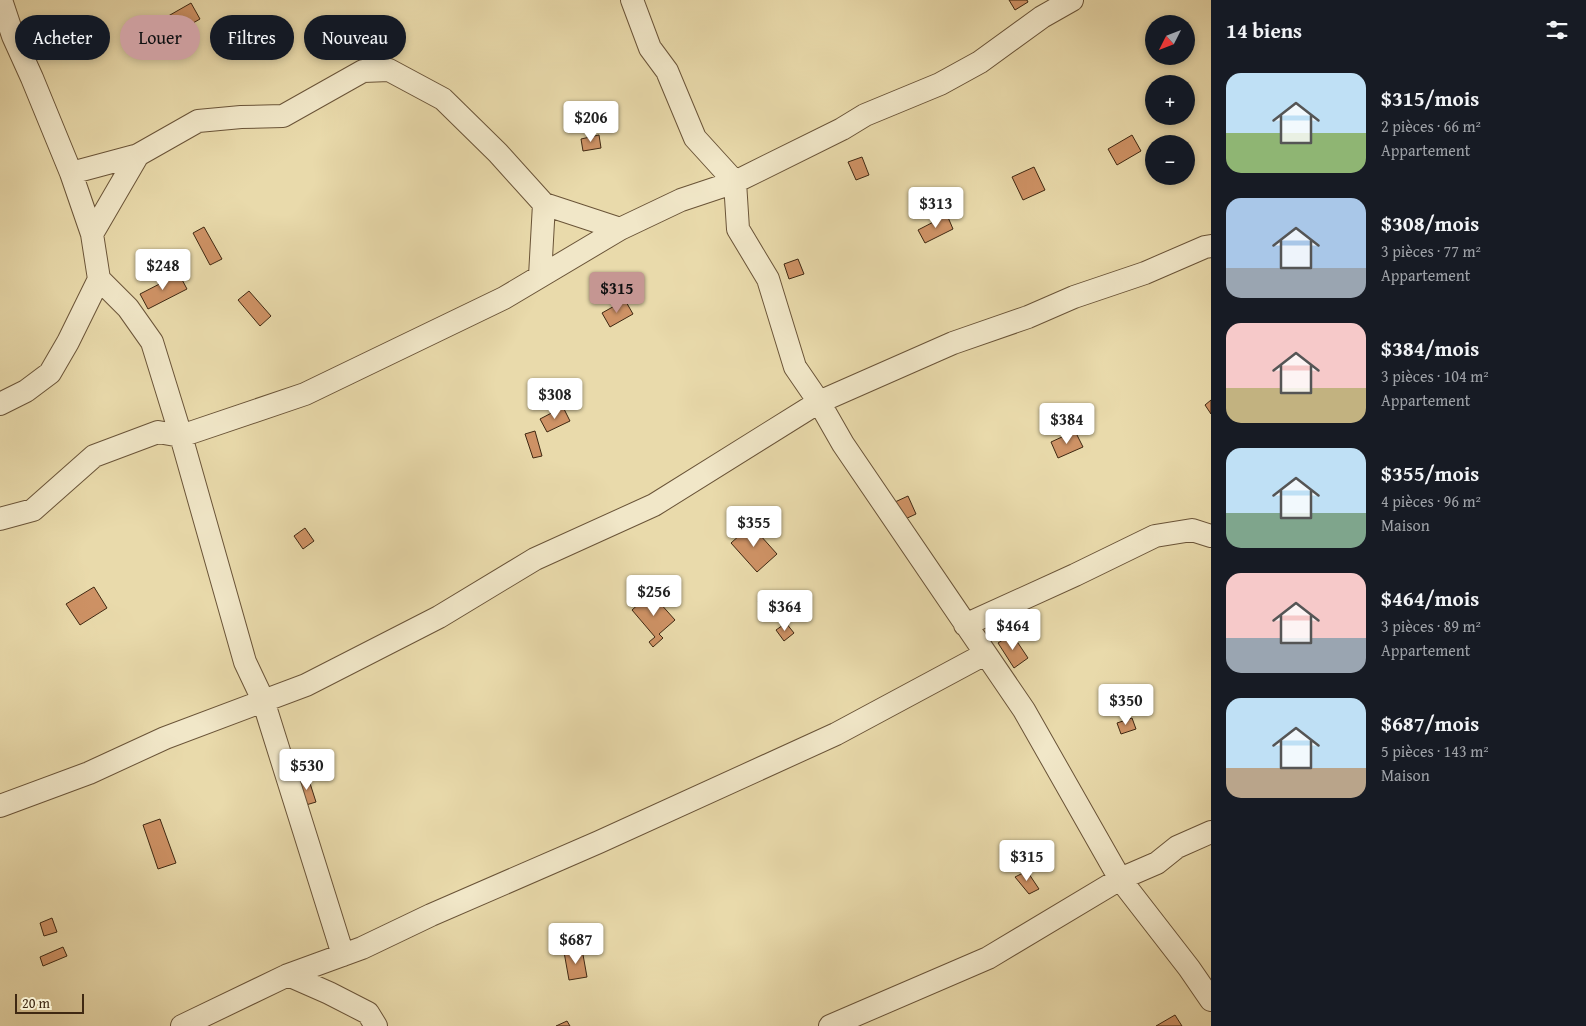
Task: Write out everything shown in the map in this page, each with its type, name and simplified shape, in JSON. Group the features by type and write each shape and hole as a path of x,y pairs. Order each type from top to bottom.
{"street":[{"path":"0,404 26,392 50,373 68,342 99,279 92,234 71,173 32,78 12,36 1,0"},
{"path":"632,0 650,48 667,71 695,138 735,182 738,229 768,279 795,367 819,402 843,444 1024,710 1120,879 1211,1000"},
{"path":"0,520 33,510 94,456 158,432 181,436 305,394 504,298 620,229 680,200 735,182 842,129 865,115 940,84 980,62 1042,17 1072,0"},
{"path":"71,173 138,155 198,121 283,116 363,71 389,70 443,99 498,154 544,204 620,229"},
{"path":"92,234 138,155"},
{"path":"540,276 544,204"},
{"path":"0,806 89,773 165,738 306,684 439,617 535,559 654,505 819,402 953,343 1028,317 1074,296 1145,273 1205,246 1211,246"},
{"path":"99,279 128,308 152,342 181,436 245,662 263,700 343,955"},
{"path":"965,624 1075,575 1155,536 1192,530 1211,536"},
{"path":"182,1026 288,975 362,948 431,914 599,842 836,734 985,654"},
{"path":"830,1026 988,958 1120,879 1157,863 1177,847 1211,832"},
{"path":"288,975 368,1013 376,1026"}],"building":[{"path":"1009,0 1027,0 1028,2 1015,10"},
{"path":"191,3 198,15 170,15"},
{"path":"599,135 601,148 583,151 581,139"},
{"path":"1132,135 1141,151 1117,165 1108,149"},
{"path":"862,157 869,175 856,180 848,162"},
{"path":"1034,167 1045,190 1023,200 1012,177"},
{"path":"947,215 953,229 925,243 918,230"},
{"path":"204,227 222,259 210,265 193,233"},
{"path":"798,259 804,274 789,279 784,264"},
{"path":"179,274 187,289 148,309 140,294"},
{"path":"249,291 271,316 260,326 238,300"},
{"path":"625,300 633,314 610,327 602,313"},
{"path":"1211,400 1211,414 1205,405"},
{"path":"563,407 570,421 547,432 540,419"},
{"path":"535,431 542,456 533,458 525,434"},
{"path":"1075,431 1083,447 1058,458 1051,442"},
{"path":"908,496 916,514 903,520 895,502"},
{"path":"751,525 777,554 757,572 731,543"},
{"path":"305,528 314,541 303,549 294,536"},
{"path":"94,587 107,608 80,625 66,604"},
{"path":"651,593 675,620 659,634 663,638 653,647 649,642 655,637 632,610"},
{"path":"771,593 783,610 770,619 758,601"},
{"path":"786,623 794,633 784,641 776,630"},
{"path":"1012,634 1028,658 1014,668 998,643"},
{"path":"1132,718 1136,729 1121,734 1117,723"},
{"path":"308,777 316,802 306,805 298,780"},
{"path":"160,819 176,863 158,869 143,825"},
{"path":"1027,871 1039,889 1029,894 1015,877"},
{"path":"52,918 57,932 44,936 40,923"},
{"path":"63,947 67,956 43,966 40,957"},
{"path":"582,949 587,977 569,980 564,952"},
{"path":"1175,1015 1182,1026 1156,1026"},
{"path":"567,1021 570,1026 556,1026"}]}
